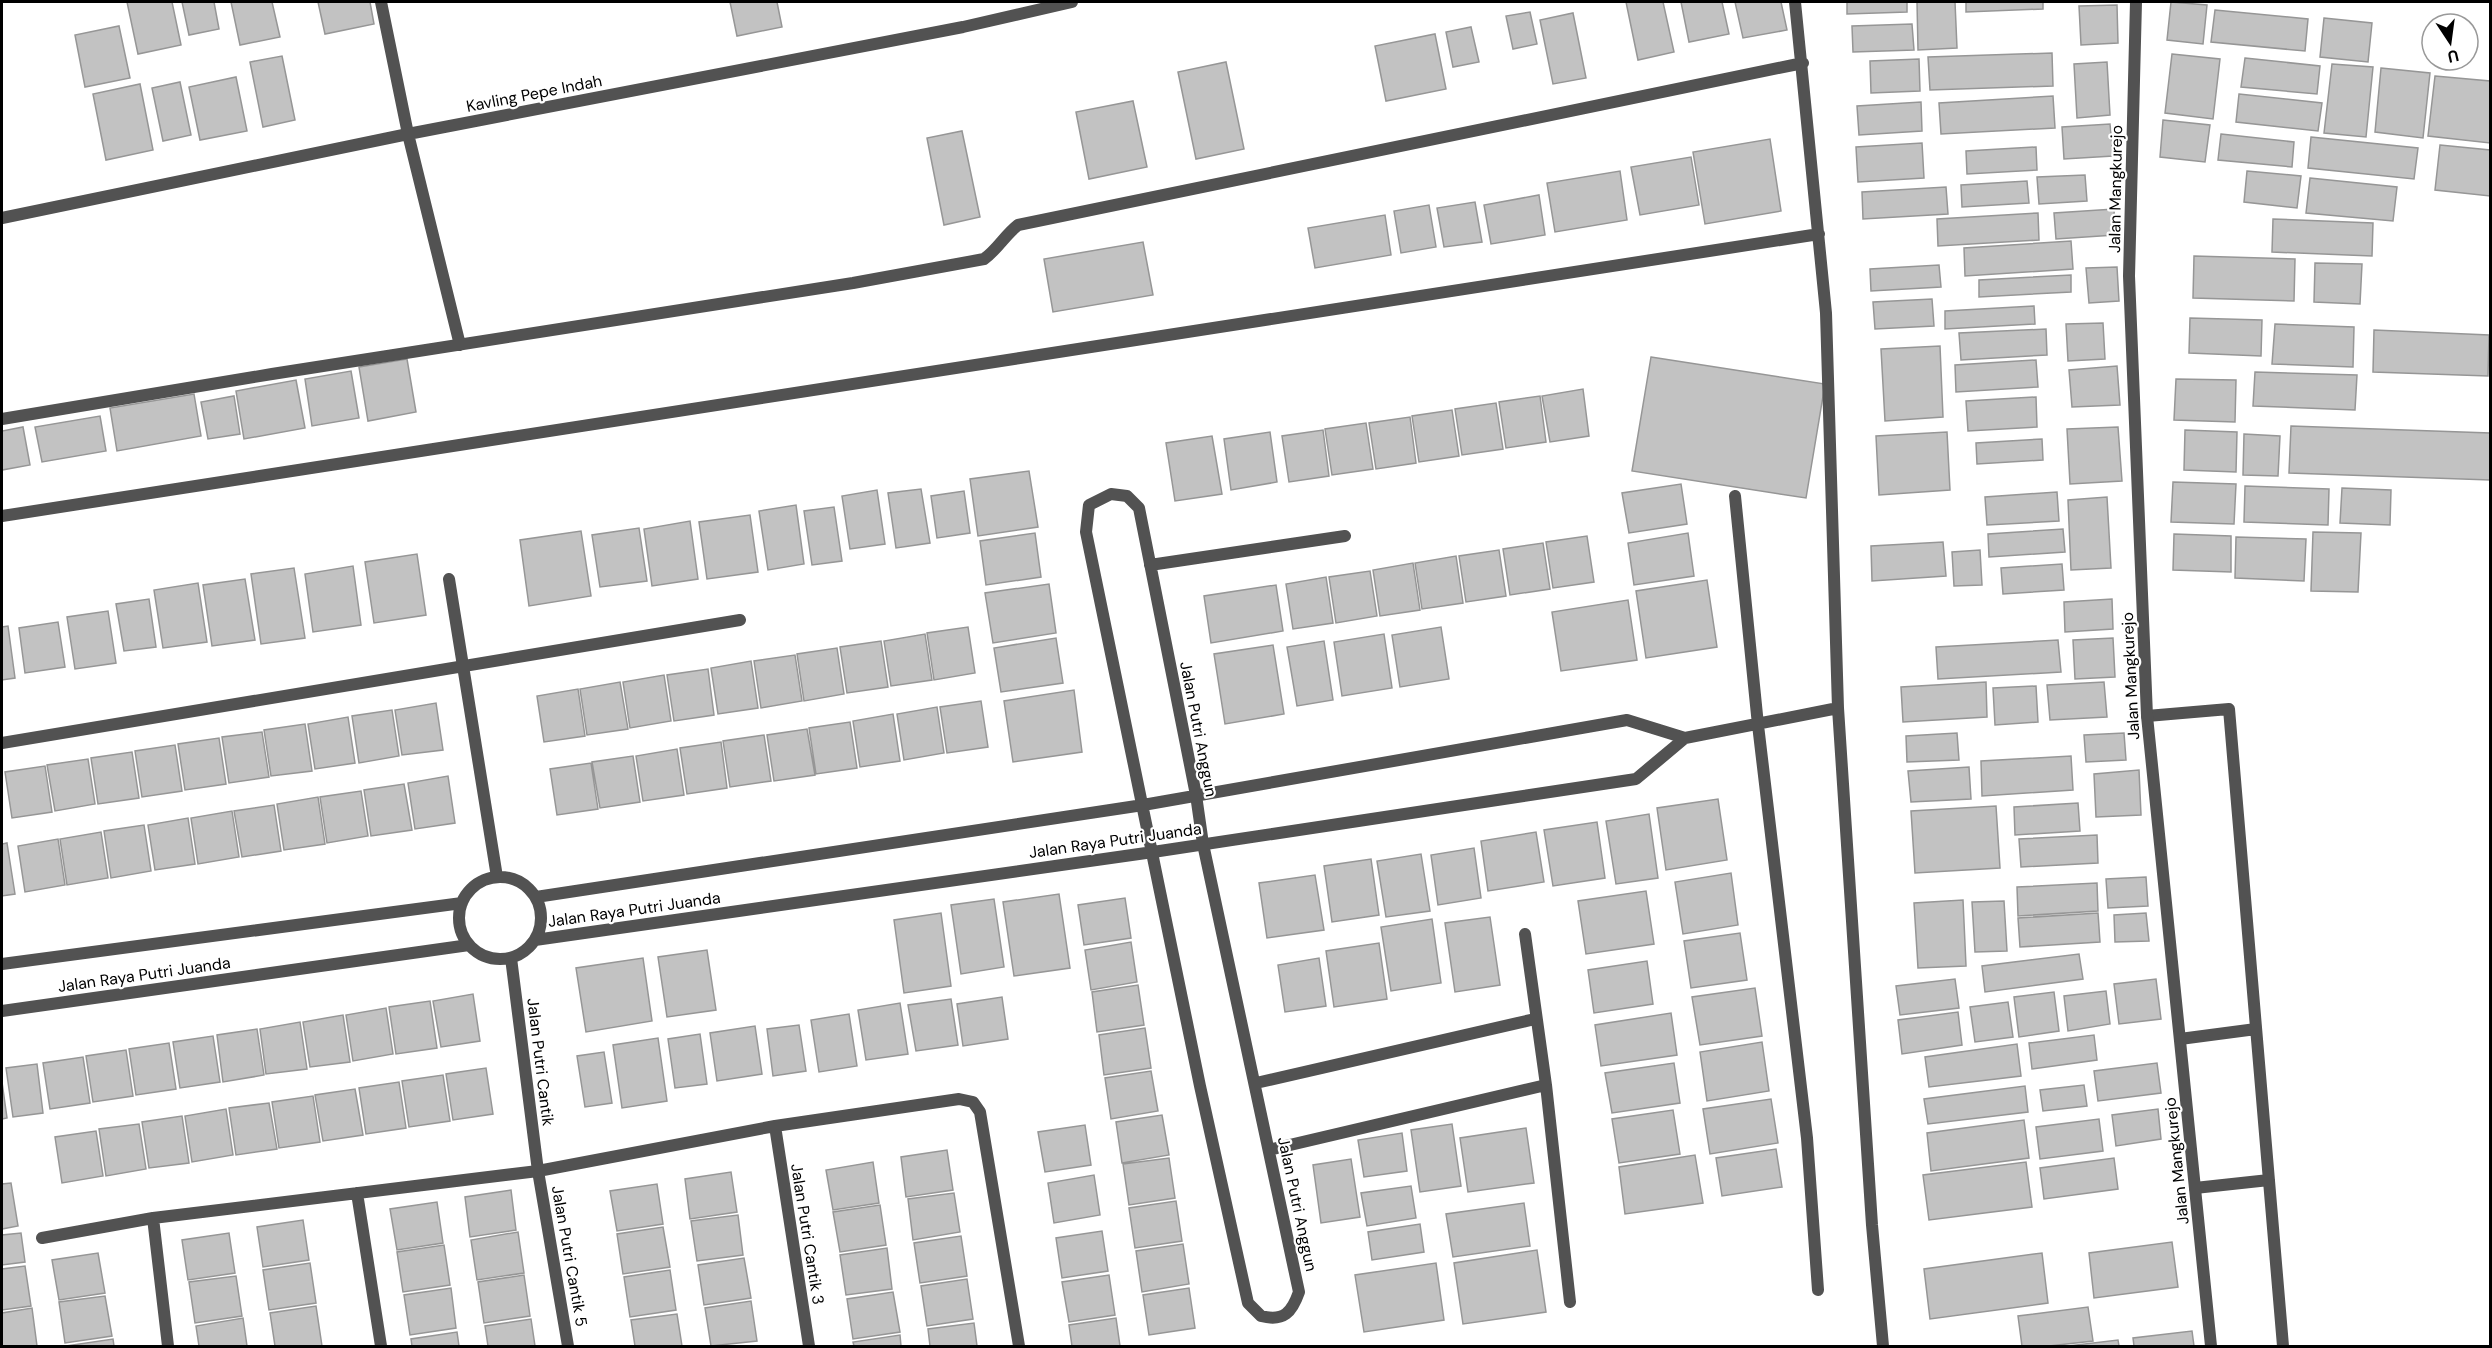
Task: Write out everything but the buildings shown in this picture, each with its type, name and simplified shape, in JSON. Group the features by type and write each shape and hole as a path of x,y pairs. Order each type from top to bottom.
{"street":[{"path":"381,2 408,134 460,345"},
{"name":"Kavling Pepe Indah","path":"2,218 408,134 963,27 1072,2"},
{"path":"1795,2 1803,63 1826,313 1838,708 1882,1347"},
{"name":"Jalan Mangkurejo","path":"2136,2 2129,276 2147,716 2211,1347"},
{"path":"2,419 853,283 984,259 997,250 1005,235 1018,225 1803,63"},
{"path":"2,516 1819,234"},
{"name":"Jalan Putri Anggun","path":"1111,494 1127,496 1135,502 1139,508 1150,565 1196,795 1203,844 1299,1292 1294,1308 1287,1314 1270,1318 1261,1316 1248,1303 1200,1086 1086,532 1089,505 1111,494"},
{"path":"1736,496 1758,725 1807,1138 1818,1290"},
{"path":"1150,565 1345,536"},
{"path":"449,579 497,877"},
{"path":"2,743 740,620"},
{"name":"Jalan Raya Putri Juanda","path":"536,897 1143,805 1627,720 1685,738 1838,708"},
{"path":"2147,716 2229,709 2283,1347"},
{"name":"Jalan Raya Putri Juanda","path":"535,940 1152,852 1636,778 1685,738"},
{"path":"497,877 519,882 536,897 541,911 540,926 535,940 524,951 510,958 495,959 481,955 469,945 461,932 459,917 462,903 470,890 482,881 497,877"},
{"name":"Jalan Raya Putri Juanda","path":"2,964 462,903"},
{"path":"1525,934 1535,1019 1546,1085 1570,1302"},
{"name":"Jalan Raya Putri Juanda","path":"2,1011 469,945"},
{"name":"Jalan Putri Cantik","path":"510,958 538,1171"},
{"path":"1256,1083 1535,1019"},
{"path":"2180,1039 2256,1029"},
{"path":"1269,1150 1546,1085"},
{"path":"42,1238 153,1218 538,1171 775,1126 959,1099 973,1102 980,1112 1019,1347"},
{"name":"Jalan Putri Cantik 3","path":"775,1126 809,1347"},
{"name":"Jalan Putri Cantik 5","path":"538,1171 568,1347"},
{"path":"2195,1188 2269,1180"},
{"path":"357,1193 381,1347"},
{"path":"153,1218 168,1347"}]}
